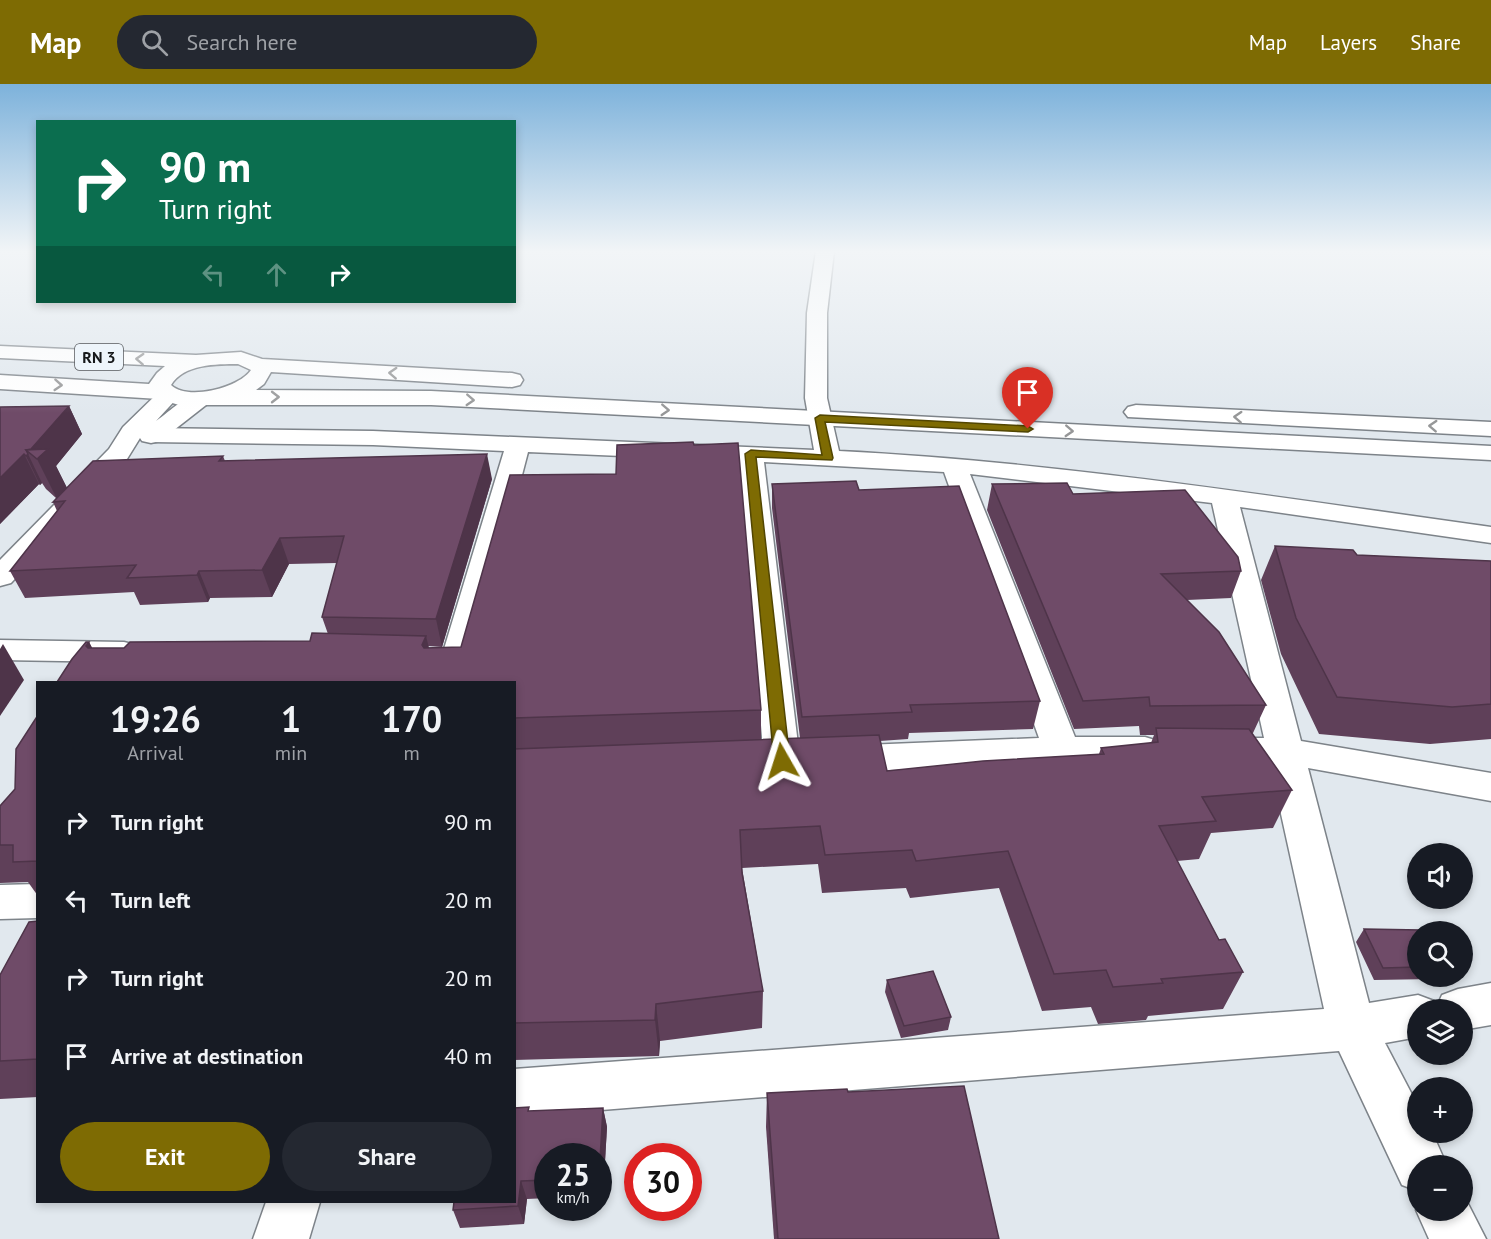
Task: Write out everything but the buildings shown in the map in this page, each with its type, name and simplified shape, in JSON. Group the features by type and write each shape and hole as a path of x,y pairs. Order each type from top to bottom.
{"main road":[{"path":"819,305 818,408 828,458"},
{"name":"RN 3","path":"0,352 199,362"},
{"path":"531,381 259,365 241,358 199,362 171,372 162,379 159,386 166,394 184,399 210,397 430,398 818,408 1491,453"},
{"path":"118,454 210,397 245,387 254,382 262,370 259,365"},
{"name":"RN 3","path":"0,382 166,394"},
{"path":"638,387 818,408 990,405"},
{"path":"0,577 118,454 132,432 166,394"},
{"path":"1118,411 1491,429"},
{"path":"152,435 373,438 954,465 1224,496 1491,535"},
{"path":"422,659 454,671 518,444"},
{"path":"751,454 765,762 1062,750 1285,751 1491,788"},
{"path":"954,465 1062,750"},
{"path":"1224,496 1352,1028 1416,1155"},
{"path":"0,650 148,652 126,681"},
{"path":"0,902 36,901"},
{"path":"1473,1007 1491,1004"},
{"path":"516,1093 1352,1028 1407,1019"},
{"path":"281,1239 293,1203"},
{"path":"1449,1221 1458,1239"}],"route":[{"path":"782,761 751,454 828,458 820,418 1028,429"}]}
